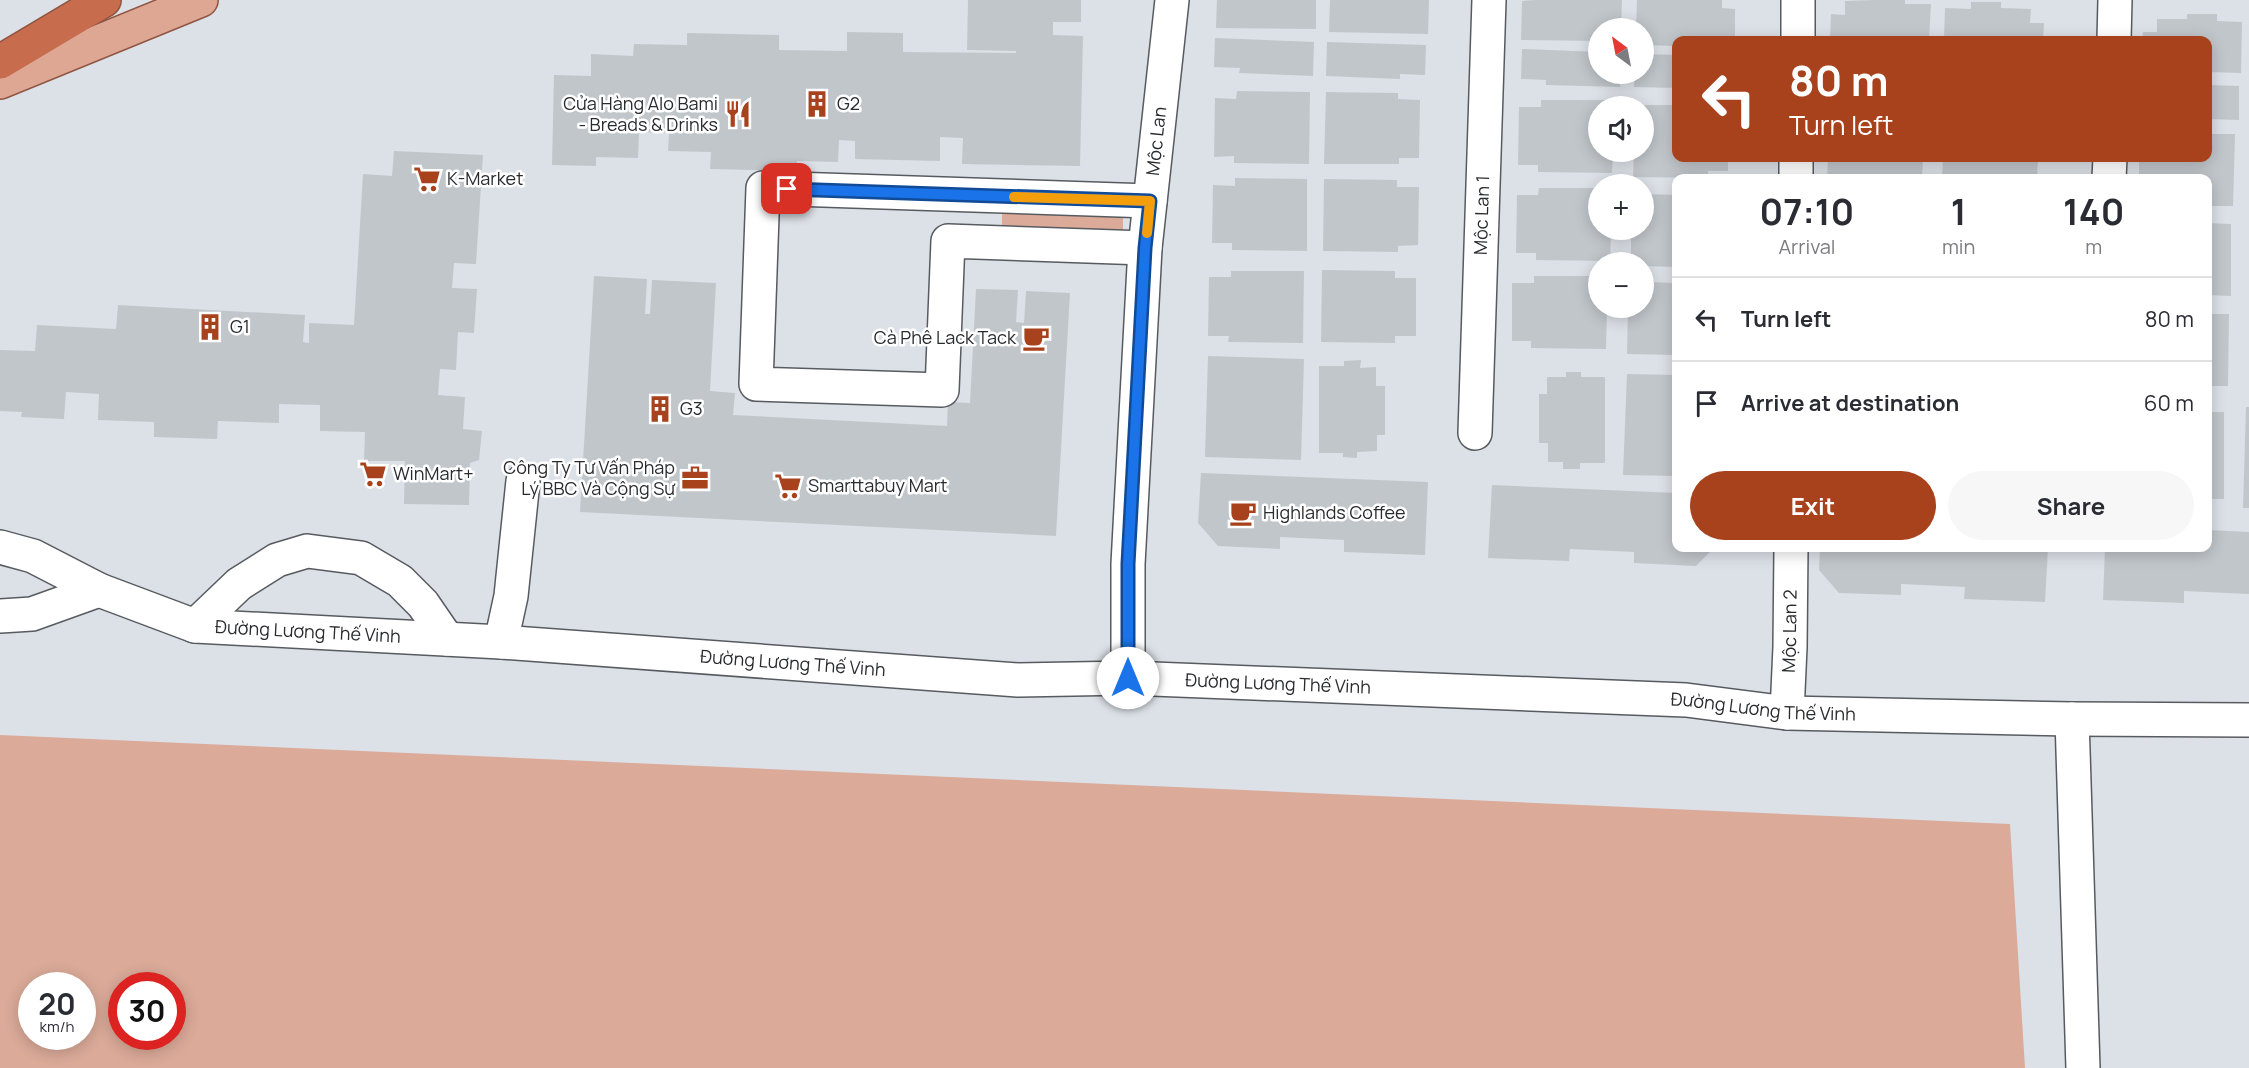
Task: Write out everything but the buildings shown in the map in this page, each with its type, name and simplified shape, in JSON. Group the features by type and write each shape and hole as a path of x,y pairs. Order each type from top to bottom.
{"highway":[{"path":"0,62 104,0"}],"main road":[{"path":"0,82 201,0"}],"street":[{"name":"Mộc Lan","path":"1128,678 1128,564 1145,248 1172,0"},
{"name":"Mộc Lan 1","path":"1475,433 1489,0"},
{"path":"1798,0 1798,36"},
{"path":"2114,36 2115,0"},
{"path":"950,195 942,390 756,384 763,188 1150,201"},
{"path":"948,241 1145,248"},
{"path":"501,642 511,596 523,481"},
{"name":"Đường Lương Thế Vinh","path":"0,547 33,556 99,590 195,626 501,642 1018,680 1128,678 1686,700 1786,713 2249,720"},
{"path":"195,626 239,584 278,560 307,551 361,558 399,581 423,604 447,639"},
{"name":"Mộc Lan 2","path":"1786,713 1790,647 1791,552"},
{"path":"0,616 32,614 99,590"},
{"path":"2072,719 2083,1068"}],"shaded area":[{"path":"1002,211 1123,216 1123,232 1002,227"},
{"path":"0,735 2010,824 2025,1068 0,1068"}],"slow traffic":[{"path":"1014,197 1150,201 1147,233"}],"place":[{"name":"G2","path":"817,104"},
{"name":"Cửa Hàng Alo Bami - Breads & Drinks","path":"738,114"},
{"name":"K-Market","path":"427,179"},
{"name":"G1","path":"210,327"},
{"name":"Cà Phê Lack Tack","path":"1036,338"},
{"name":"G3","path":"660,409"},
{"name":"WinMart+","path":"373,474"},
{"name":"Công Ty Tư Vấn Pháp Lý BBC Và Cộng Sự","path":"695,478"},
{"name":"Smarttabuy Mart","path":"788,486"},
{"name":"Highlands Coffee","path":"1243,513"}],"route":[{"path":"787,189 1150,201 1145,248 1128,564 1128,678"}]}
